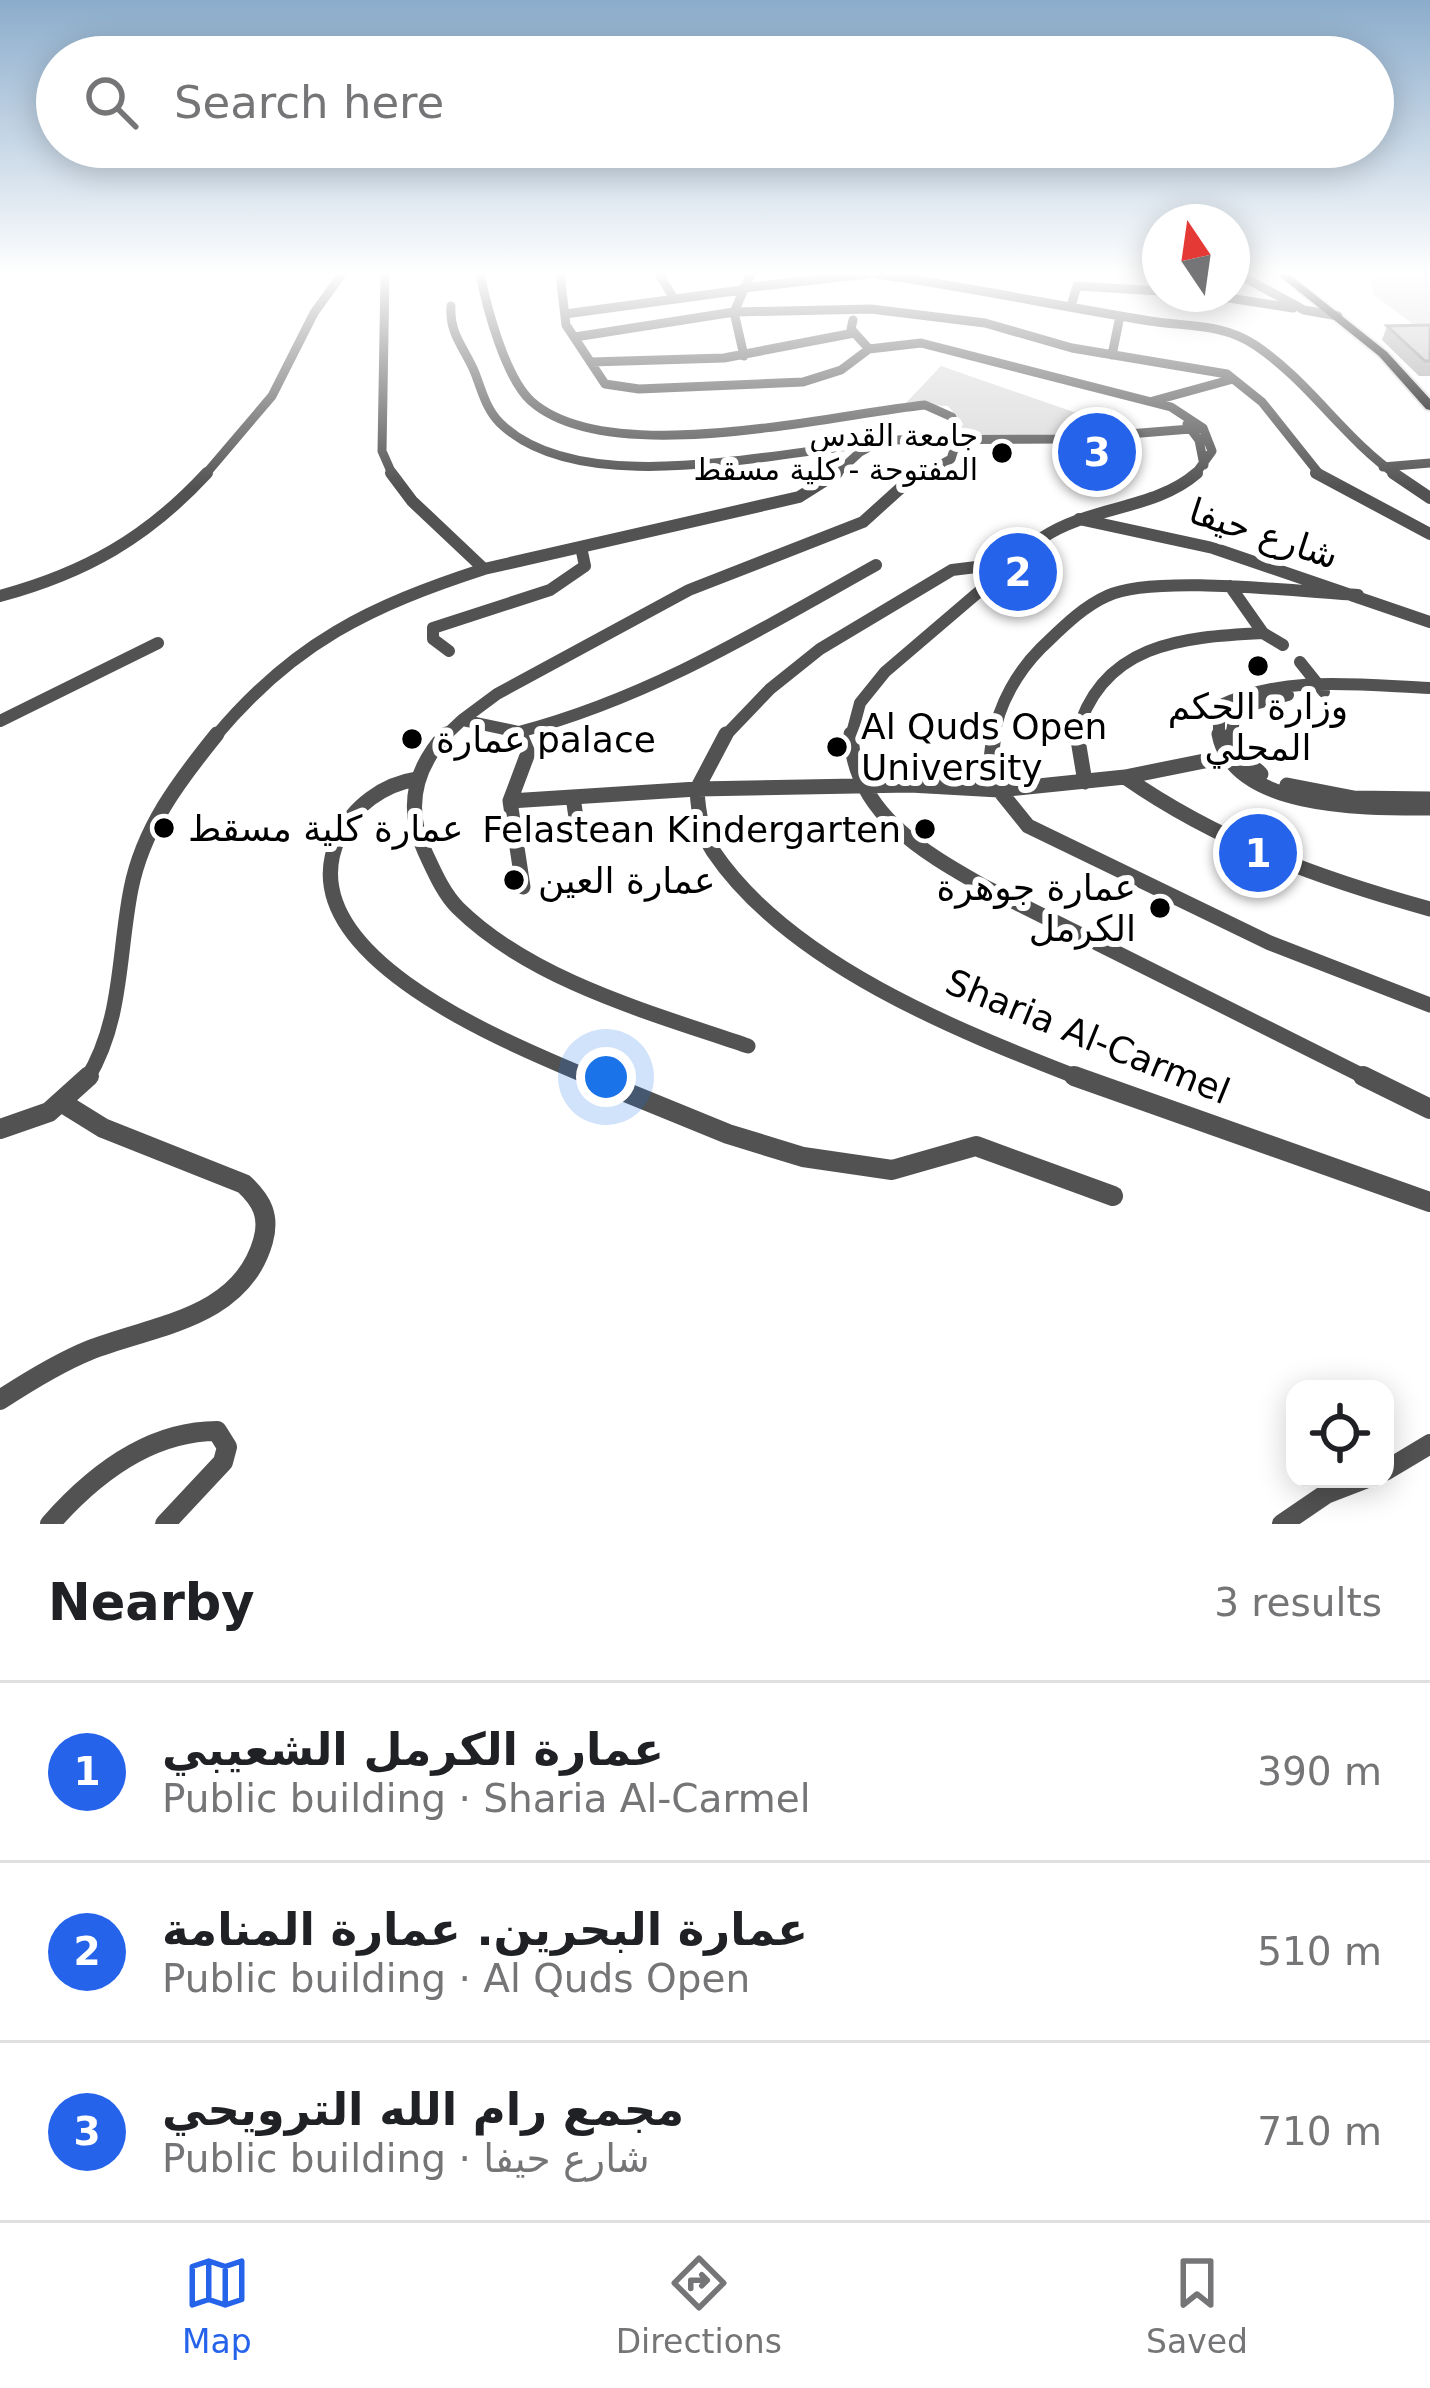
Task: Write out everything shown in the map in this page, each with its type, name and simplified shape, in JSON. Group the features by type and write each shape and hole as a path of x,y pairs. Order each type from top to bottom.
{"main road":[{"path":"1372,345 1430,406"},
{"path":"1381,345 1430,394"}],"street":[{"path":"0,596 89,568 153,530 174,512 275,392 297,345"},
{"path":"384,345 382,451 390,475 401,494 443,525 484,568"},
{"path":"457,345 473,368 494,418 533,444 563,455 638,468 682,467 873,443 1016,440 1197,428"},
{"path":"505,345 529,400 565,420 611,432 680,435 912,406 938,407 953,440"},
{"path":"580,345 591,362 744,356 796,345"},
{"path":"742,345 744,356"},
{"path":"865,345 869,349"},
{"name":"شارع حيفا","path":"591,362 605,383 614,386 725,388 824,377 869,349 911,345"},
{"name":"شارع حيفا","path":"861,786 851,742 853,716 881,676 1042,537 1074,518 1157,495 1187,481 1212,451 1197,428 1153,401 942,345"},
{"path":"1074,345 1193,365 1233,379 1262,402 1318,474 1430,533"},
{"path":"1112,355 1114,345"},
{"path":"1254,345 1295,379 1346,434 1430,498"},
{"path":"1153,401 1233,379"},
{"name":"شارع حيفا","path":"1153,401 1197,428 1204,465"},
{"path":"1156,432 1178,427 1178,417"},
{"path":"1156,432 1185,434 1200,442"},
{"path":"748,1046 552,967 489,932 456,905 416,832 417,779 440,738 497,694 689,590 851,529 904,484 932,470 953,440"},
{"path":"852,458 877,447 924,441 938,448 953,440 983,441"},
{"path":"0,1129 61,1102 90,1077 107,1052 117,1018 122,923 145,841 194,765 260,689 323,636 396,599 484,568 799,497 834,481 852,458 873,443"},
{"path":"1384,466 1430,463"},
{"name":"شارع حيفا","path":"1074,518 1155,530 1430,622"},
{"path":"449,651 433,639 433,628 550,590 585,566 581,547"},
{"path":"697,789 722,740 770,689 820,649 952,570 1010,563"},
{"path":"462,720 519,732 578,720 630,698 876,565"},
{"path":"1230,586 1263,633 1283,645"},
{"path":"1358,595 1230,586 1126,590 1088,606 1025,664 1004,699 992,736 990,768 999,790 1028,826 1270,943 1430,1005"},
{"path":"1085,782 1076,754 1080,720 1106,685 1140,653 1177,640 1263,633"},
{"path":"0,721 158,643"},
{"path":"1300,662 1323,691"},
{"path":"1430,692 1278,694 1236,710 1230,743 1238,770 1263,786 1310,803 1430,808"},
{"path":"519,732 528,753 510,801 524,887"},
{"path":"510,801 697,789 999,790 1125,777 1233,755 1274,781 1310,792 1430,799"},
{"path":"1125,777 1211,830 1368,892 1430,909"},
{"path":"417,779 383,790 354,815 331,854 331,872 351,929 364,949 440,1005 537,1054 699,1125 880,1170 912,1165 959,1146 976,1146 1114,1196"},
{"path":"861,786 903,835 1016,903 1430,1109"},
{"name":"Sharia Al-Carmel","path":"697,789 699,820 714,853 754,900 803,940 885,992 1078,1076 1430,1202"},
{"path":"572,797 578,831"},
{"path":"0,1400 42,1372 209,1308 236,1291 266,1234 262,1201 249,1187 79,1118 61,1102"},
{"path":"50,1524 88,1481 114,1465 184,1433 217,1431 227,1447 223,1462 164,1524"},
{"path":"1394,1466 1430,1444"},
{"path":"1282,1524 1342,1488"}],"shaded area":[{"path":"941,366 1137,434 978,439 959,433 963,424 948,406 905,404"}],"building":[{"path":"1408,345 1430,345 1430,361"}],"place":[{"name":"مجمع رام الله الترويحي","path":"1097,452"},
{"name":"جامعة القدس المفتوحة - كلية مسقط","path":"1002,453"},
{"name":"عمارة البحرين. عمارة المنامة","path":"1018,572"},
{"name":"وزارة الحكم المحلي","path":"1258,666"},
{"name":"عمارة palace","path":"412,739"},
{"name":"Al Quds Open University","path":"837,747"},
{"name":"عمارة كلية مسقط","path":"164,828"},
{"name":"Felastean Kindergarten","path":"925,829"},
{"name":"عمارة الكرمل الشعيبي","path":"1258,853"},
{"name":"عمارة العين","path":"514,880"},
{"name":"عمارة جوهرة الكرمل","path":"1160,908"}]}
